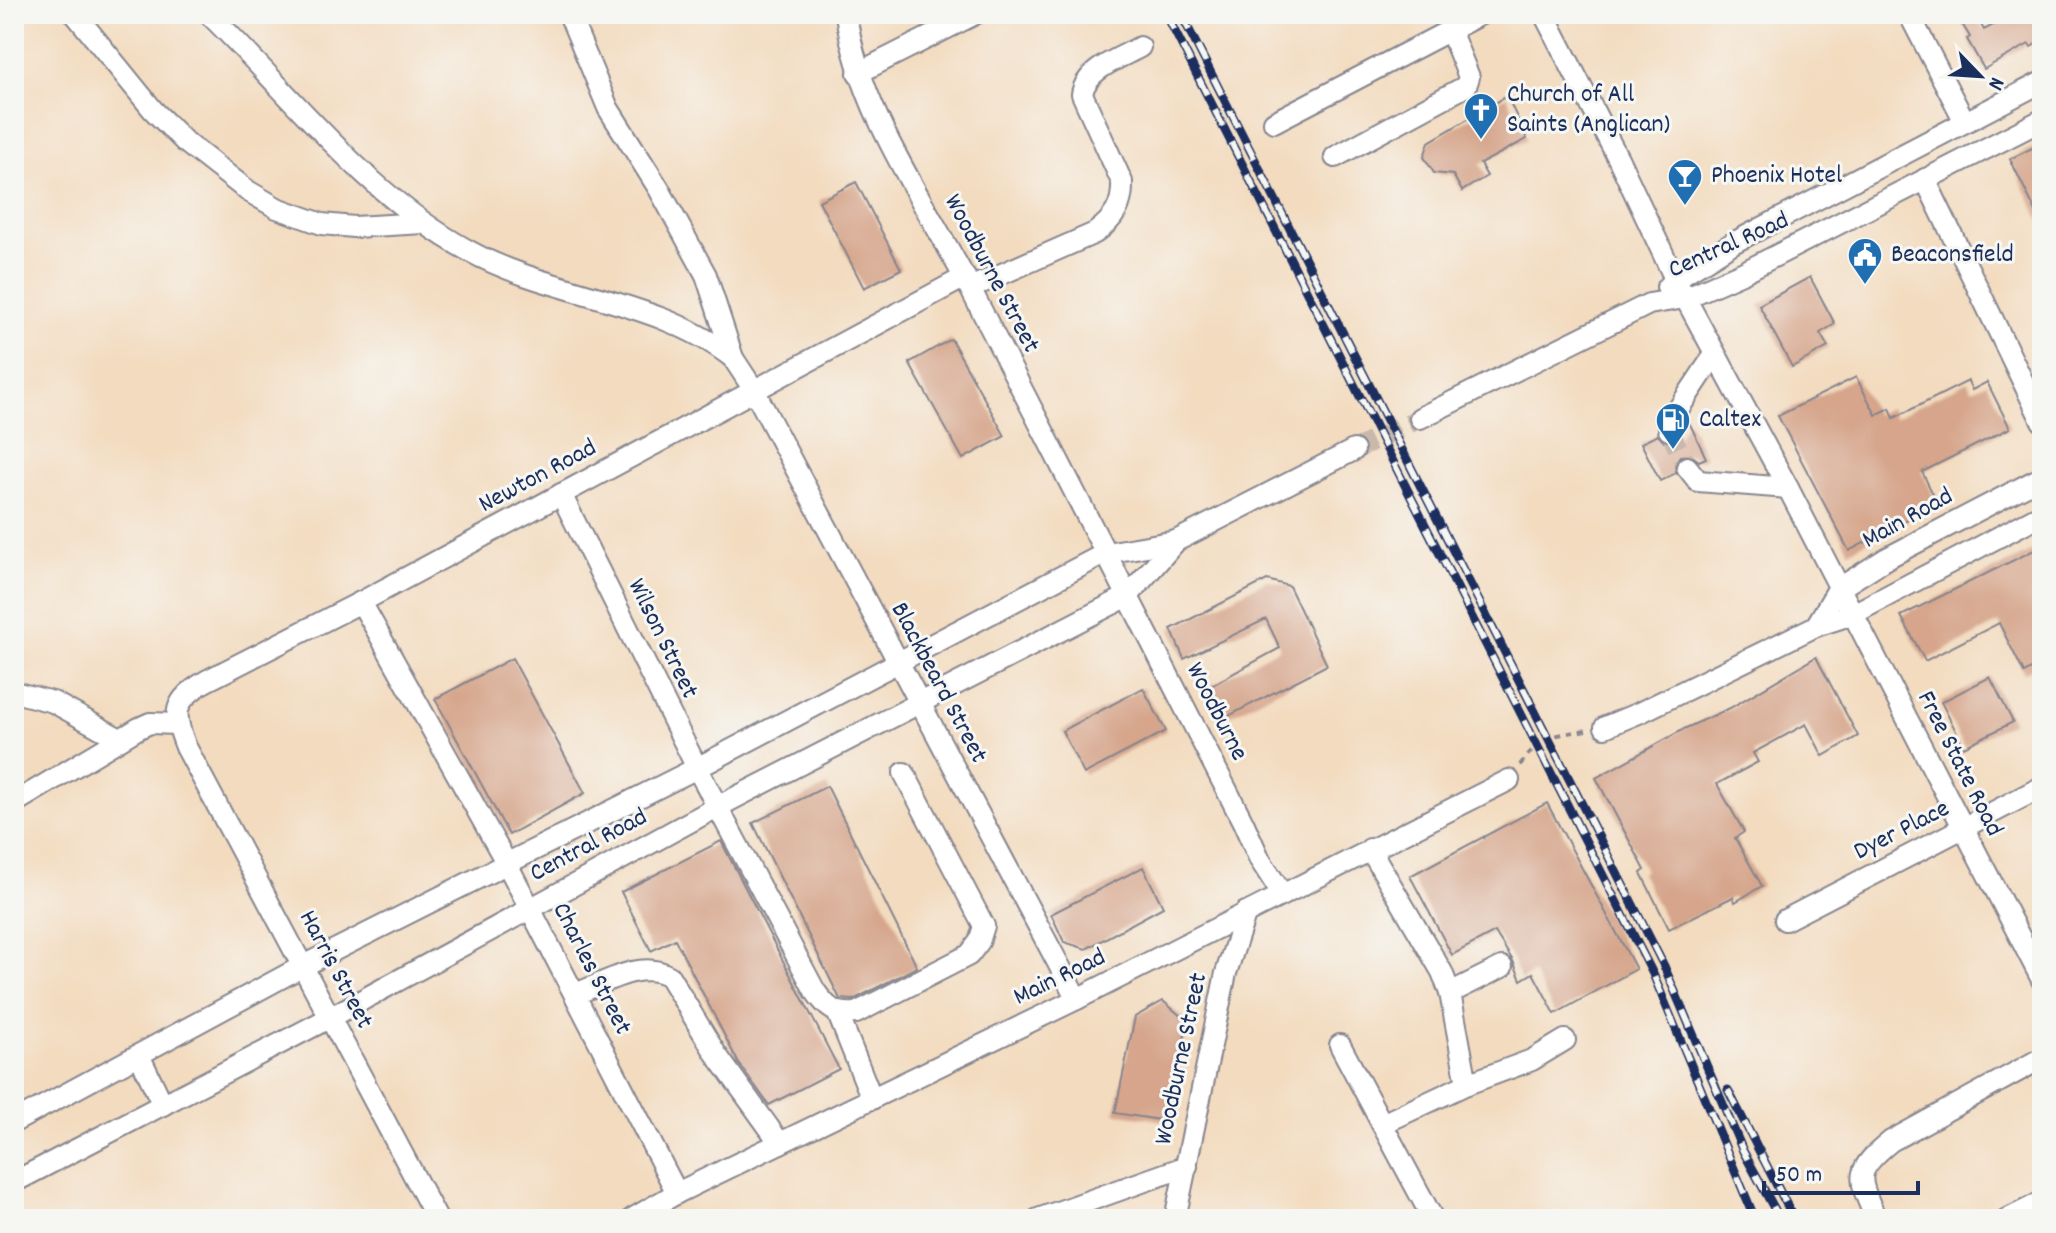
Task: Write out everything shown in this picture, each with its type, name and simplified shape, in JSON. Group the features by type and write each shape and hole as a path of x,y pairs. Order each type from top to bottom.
{"street":[{"path":"75,14 153,110 184,141 248,191 277,208 322,224 354,227 424,223"},
{"path":"209,14 329,140 424,223 469,252 507,268 683,327 714,343 733,358"},
{"path":"569,14 608,108 659,189 706,275 733,358"},
{"name":"Woodburne Street","path":"846,14 858,73 872,107 968,283 1106,553"},
{"path":"858,73 975,14"},
{"path":"1274,122 1481,14"},
{"name":"Free State Road","path":"1544,14 1619,160 1675,279 1788,488 2042,980"},
{"path":"1909,14 1965,122"},
{"path":"1335,157 1466,86 1469,77 1450,30"},
{"name":"Newton Road","path":"177,724 179,703 192,690 754,390 968,283 1095,233 1108,224 1123,196 1122,182 1082,94 1083,87 1091,75 1140,47"},
{"name":"Central Road","path":"1649,304 1675,279 1733,243 2042,82"},
{"name":"Central Road","path":"1420,418 1649,304 1685,298 1744,272 2042,120"},
{"path":"1925,179 2042,421"},
{"path":"1669,430 1679,408 1715,354"},
{"name":"Blackbeard Street","path":"733,358 754,390 1077,999"},
{"name":"Central Road","path":"14,1122 303,966 697,768 1106,553 1176,541 1354,450"},
{"path":"1687,467 1698,481 1788,488"},
{"name":"Main Road","path":"1816,626 1838,589 1887,558 2042,477"},
{"name":"Wilson Street","path":"561,494 697,768 815,991 825,1006 838,1014"},
{"path":"1605,727 1816,626 1853,614 2042,514"},
{"name":"Central Road","path":"14,1182 331,1017 719,806 1128,596 1176,541"},
{"name":"Woodburne","path":"1106,553 1260,860 1282,894"},
{"name":"Charles Street","path":"361,602 530,907 677,1193"},
{"path":"14,692 53,702 120,739"},
{"path":"14,803 150,723 177,724"},
{"name":"Harris Street","path":"177,724 186,747 437,1219"},
{"path":"872,1099 838,1014 856,1013 969,955 979,942 984,926 904,773"},
{"name":"Main Road","path":"632,1219 677,1193 1077,999 1509,780"},
{"name":"Dyer Place","path":"1785,920 2042,787"},
{"path":"1370,849 1442,972 1450,993 1467,1084"},
{"name":"Woodburne Street","path":"1175,1219 1226,973 1246,912"},
{"path":"1450,993 1502,967"},
{"path":"575,994 636,970 658,970 669,976 716,1054 780,1143"},
{"path":"1382,1124 1467,1084 1532,1060 1565,1040"},
{"path":"1340,1045 1433,1219"},
{"path":"139,1055 163,1105"},
{"path":"1876,1219 1863,1187 1864,1167 1871,1159 1891,1141 2042,1058"},
{"path":"1038,1219 1187,1166"},
{"path":"2008,1219 2042,1202"}],"path":[{"path":"1509,780 1536,744 1547,738 1605,727"}],"building":[{"path":"1956,14 1975,14 1984,30 2014,14 2037,14 2042,21 2042,40 1984,69"},
{"path":"1507,96 1527,139 1480,164 1487,176 1462,191 1453,175 1434,173 1424,157 1429,142"},
{"path":"2042,143 2042,224 2010,159"},
{"path":"856,182 901,269 864,288 819,201"},
{"path":"1810,277 1835,324 1820,333 1828,347 1792,367 1759,305"},
{"path":"951,339 1005,436 963,459 909,363"},
{"path":"1856,377 1876,415 1890,408 1894,418 1968,381 1972,390 1987,382 2010,428 1922,472 1938,504 1849,551 1778,416"},
{"name":"Caltex","path":"1688,420 1706,458 1699,461 1691,455 1680,456 1675,463 1676,473 1660,481 1641,443 1658,435 1664,442 1676,441"},
{"path":"2042,546 2042,663 2024,673 1999,623 1925,661 1901,616"},
{"path":"1267,580 1289,586 1327,665 1219,721 1203,690 1280,648 1266,619 1184,659 1171,629"},
{"path":"1816,657 1858,736 1823,756 1806,724 1753,753 1758,762 1717,784 1744,832 1735,838 1762,886 1735,902 1733,897 1669,929 1641,873 1645,870 1596,778 1686,728 1730,708"},
{"path":"512,658 585,793 509,835 435,699"},
{"path":"1990,677 2013,722 1964,747 1941,702"},
{"path":"1143,688 1166,731 1084,774 1062,731"},
{"path":"827,786 917,967 853,1000 840,999 753,823"},
{"path":"1547,803 1636,969 1555,1014 1533,973 1521,980 1495,932 1452,955 1410,876"},
{"path":"721,841 839,1069 769,1105 738,1062 675,939 651,951 621,892"},
{"path":"1143,867 1163,907 1086,949 1064,942 1051,914"},
{"path":"1163,1001 1188,1022 1166,1121 1115,1113 1135,1017"}],"tunnel":[{"path":"1354,450 1420,418"},
{"path":"1669,430 1687,467"}],"railway":[{"path":"1166,14 1653,974 1755,1219"},
{"path":"1181,14 1664,966 1743,1151 1780,1219"},
{"path":"1728,1090 1794,1219"}],"place":[{"name":"Church of All Saints (Anglican)","path":"1481,141"},
{"name":"Phoenix Hotel","path":"1685,207"},
{"name":"Beaconsfield","path":"1865,286"},
{"name":"Caltex","path":"1673,451"}]}
